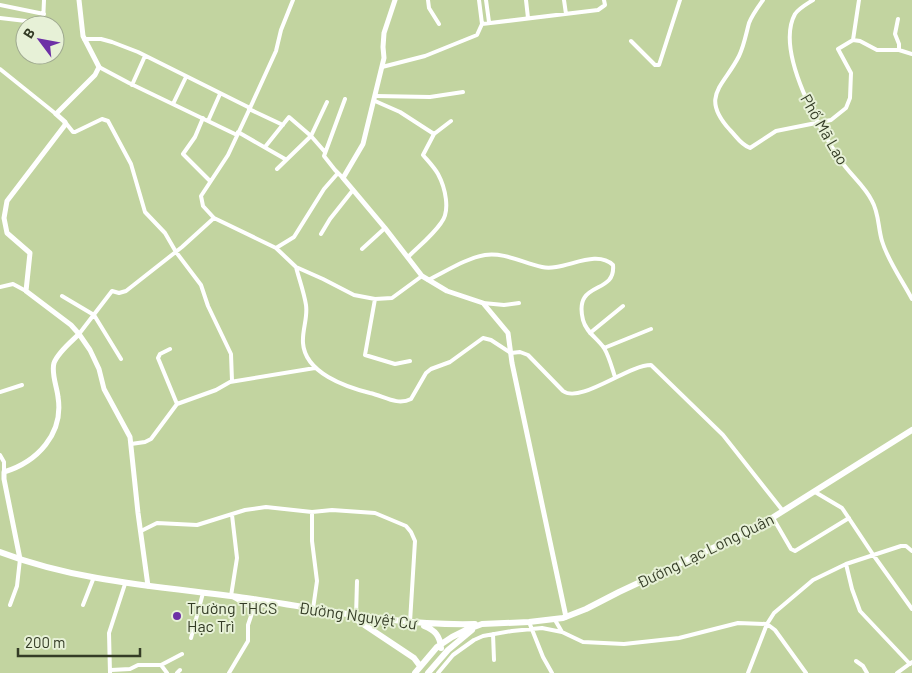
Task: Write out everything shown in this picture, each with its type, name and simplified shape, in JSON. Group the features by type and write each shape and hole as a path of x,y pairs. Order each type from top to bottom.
{"highway":[{"name":"Đường Lạc Long Quân","path":"415,673 441,644 458,633 482,624 530,625 555,620 586,610 773,518 912,430"},
{"name":"Đường Nguyệt Cư","path":"0,552 20,559 125,584 232,596 348,615 356,618 417,623 482,624"},
{"path":"356,618 414,658 420,666"},
{"path":"417,623 434,631 439,636 441,652 436,663"},
{"path":"428,673 454,644 482,624"}],"street":[{"path":"0,18 43,24 44,0"},
{"path":"79,0 84,39 99,67 132,85 265,147 285,159"},
{"path":"293,0 281,30 276,51 224,162 201,199 203,206 214,218 276,248 296,267 323,278 354,295 375,299 388,299 396,296 422,276"},
{"path":"343,178 363,144 376,98 384,58 383,47 386,25 395,0"},
{"path":"428,0 429,8 439,24"},
{"path":"382,68 424,56 477,35 482,24 479,0"},
{"path":"486,0 489,22"},
{"path":"526,0 528,18"},
{"path":"564,0 566,14"},
{"path":"482,24 598,10 605,5 604,0"},
{"path":"631,42 655,65 659,65 680,0"},
{"path":"763,0 749,23 740,55 717,92 716,101 718,113 740,142 750,148 776,131 831,120 846,108 849,101 850,70 838,49 853,40 860,41 877,50 899,50 912,54"},
{"name":"Phố Mã Lao","path":"813,0 795,15 791,40 792,54 804,96 843,164 872,201 879,220 883,244 912,298"},
{"path":"853,40 859,0"},
{"path":"0,5 44,14"},
{"path":"898,18 895,34 899,50"},
{"path":"84,39 107,40 145,56 283,125"},
{"path":"132,85 145,56"},
{"path":"56,114 95,75 99,67"},
{"path":"0,69 56,114 72,132 76,132 102,119 108,121 131,164 145,212 163,231 201,285 208,306 224,337 232,358 232,381"},
{"path":"173,104 186,77"},
{"path":"376,98 430,97 463,92"},
{"path":"208,121 220,94"},
{"path":"376,98 434,134"},
{"path":"345,99 325,152 325,158 385,228 422,276 448,291 483,303 504,305 519,303"},
{"path":"277,169 285,159 311,136 327,102"},
{"path":"265,147 289,117 311,136 325,152"},
{"path":"202,118 195,138 183,154 210,182"},
{"path":"408,257 436,229 445,216 446,200 440,179 424,155 434,134 451,121"},
{"path":"26,291 30,253 28,249 9,236 6,229 4,211 10,195 65,126 65,122"},
{"path":"276,248 294,237 324,189 338,173"},
{"path":"321,234 330,219 353,190"},
{"path":"4,472 31,460 42,450 48,441 60,408 53,364 112,291 124,292 176,252 214,218"},
{"path":"362,249 385,228"},
{"path":"428,280 467,261 485,255 501,256 548,268 603,259 613,265 611,278 609,282 591,290 583,297 583,320 590,333 604,348 615,377"},
{"path":"296,267 306,304 303,337 304,350 315,368 343,385 402,402 411,399 426,373 431,369 450,362 481,338 491,340 511,353 520,352 528,355 563,391 570,394 596,387 615,377 651,364 723,435 783,511"},
{"path":"0,287 12,284 26,291 71,325 90,350 99,369 101,382 130,437 148,586"},
{"path":"906,288 912,284"},
{"path":"62,296 94,315 121,359"},
{"path":"375,299 365,356 390,363 401,364 410,361"},
{"path":"483,303 506,329 510,337 511,353 566,617"},
{"path":"590,333 623,306"},
{"path":"604,348 651,329"},
{"path":"170,350 160,354 158,358 176,404"},
{"path":"131,444 151,439 176,404 216,390 232,381 315,368"},
{"path":"0,392 22,385"},
{"path":"0,455 4,462 4,479 20,559 17,586 10,605"},
{"path":"815,492 841,508 912,609"},
{"path":"141,531 157,523 197,525 255,508 266,507 312,512 332,510 375,513 408,528 416,543 410,622"},
{"path":"312,512 312,541 317,581 313,609"},
{"path":"232,515 237,558 232,596 246,605 254,607 274,603"},
{"path":"773,518 791,549 795,551 849,518"},
{"path":"748,673 767,624 774,613 813,580 846,564 901,546 906,546 912,551"},
{"path":"846,564 860,611 911,663 898,673"},
{"path":"83,605 94,577"},
{"path":"356,618 357,581"},
{"path":"125,584 109,633 110,671 130,669 138,665 161,665 182,654"},
{"path":"191,638 203,593"},
{"path":"229,673 248,641 248,625 254,607"},
{"path":"555,620 562,632"},
{"path":"438,673 453,655 479,638 530,625 562,632 583,642 624,644 679,638 738,623 767,624 775,630 806,673"},
{"path":"530,625 552,673"},
{"path":"493,634 494,660"},
{"path":"856,660 867,673"},
{"path":"161,665 167,673"}],"place":[{"name":"Trường THCS Hạc Trì","path":"177,616"}]}
